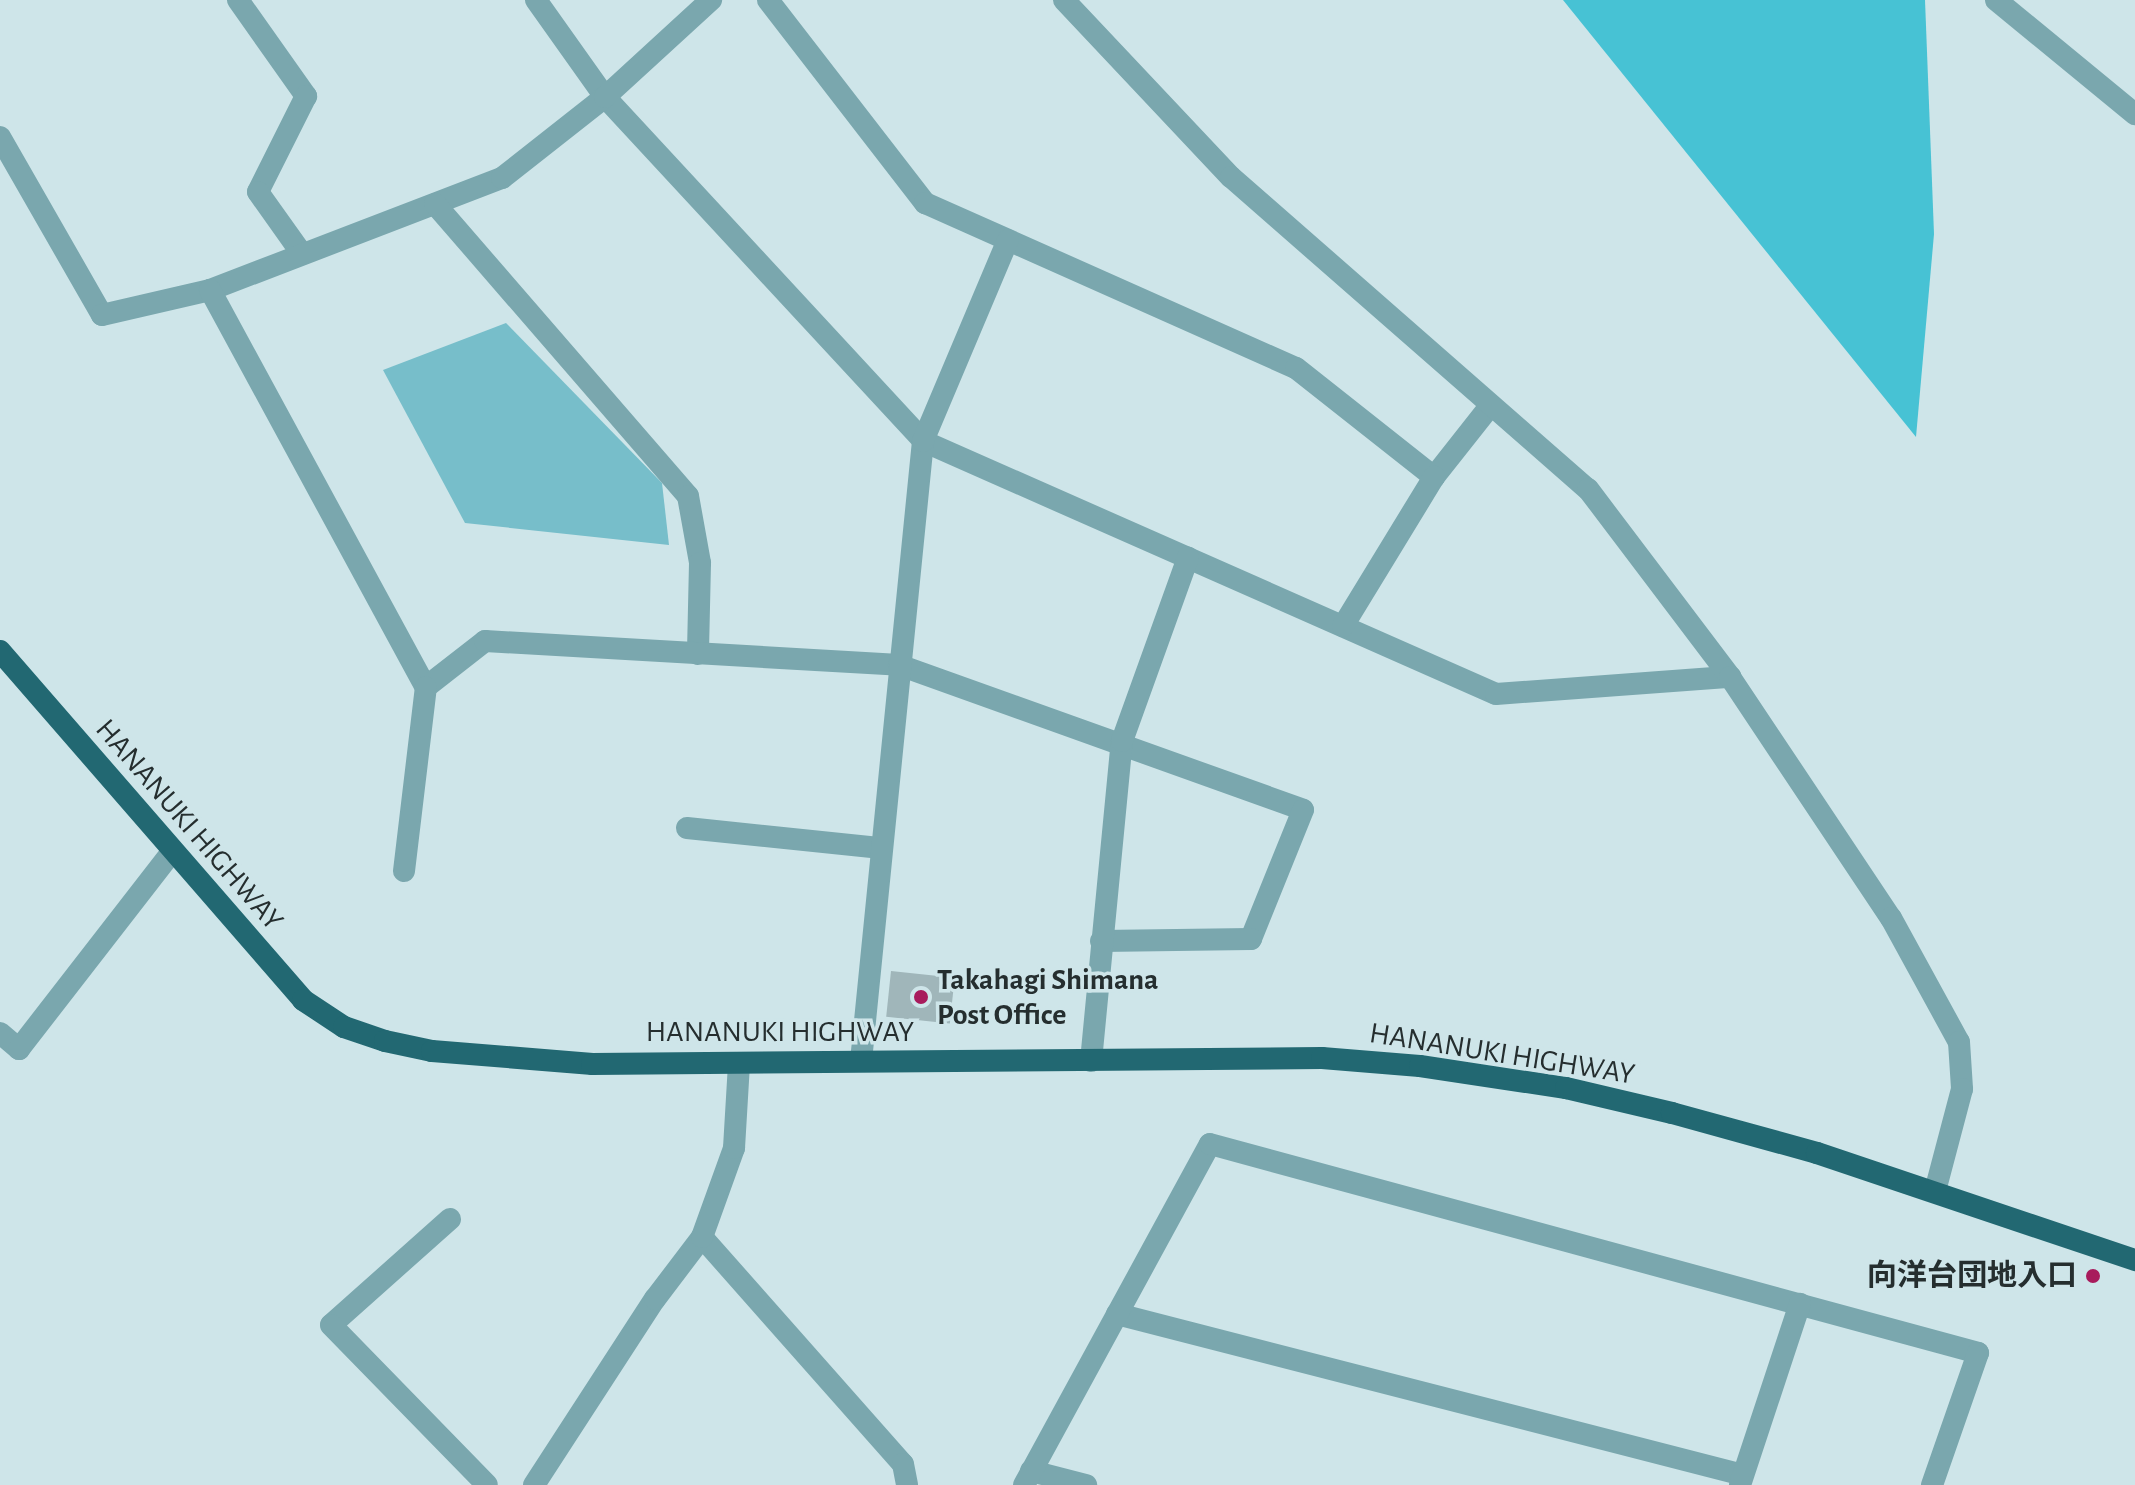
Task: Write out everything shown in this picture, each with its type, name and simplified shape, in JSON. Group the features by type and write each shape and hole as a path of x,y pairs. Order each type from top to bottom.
{"highway":[{"name":"HANANUKI HIGHWAY","path":"0,651 303,1000 344,1027 432,1051 592,1064 1322,1058 1450,1070 1566,1088 1672,1113 1935,1191 2135,1260"}],"street":[{"path":"238,0 306,96 258,192 302,254"},
{"path":"536,0 605,97 923,441 1496,694 1730,677"},
{"path":"0,137 102,315 210,290 502,178 605,97 711,0"},
{"path":"768,0 925,203 1296,368 1434,477"},
{"path":"1064,0 1231,177 1588,489 1730,677 1891,918 1959,1042 1962,1089 1935,1191"},
{"path":"1996,0 2135,114"},
{"path":"435,204 688,496 700,563 698,654"},
{"path":"861,1061 879,848 923,441 1008,240"},
{"path":"210,290 426,687 404,871"},
{"path":"1343,626 1434,477 1490,406"},
{"path":"1091,1061 1122,741 1188,558"},
{"path":"426,687 485,641 899,665 1122,741 1303,810 1251,939 1101,941"},
{"path":"687,828 879,848"},
{"path":"0,1033 19,1049 172,852"},
{"path":"534,1485 655,1299 702,1237 734,1148 739,1063"},
{"path":"1086,1485 1028,1478 1210,1144 1978,1353 1932,1485"},
{"path":"450,1219 331,1325 487,1485"},
{"path":"702,1237 903,1464 907,1485"},
{"path":"1117,1314 1742,1480 1800,1304"}],"shaded area":[{"path":"1563,0 1925,0 1934,234 1916,437"},
{"path":"506,323 662,483 669,545 465,523 383,370"}],"building":[{"path":"891,971 955,978 950,1023 886,1017"}],"place":[{"name":"Takahagi Shimana Post Office","path":"921,997"},
{"name":"向洋台団地入口","path":"2093,1276"}]}
